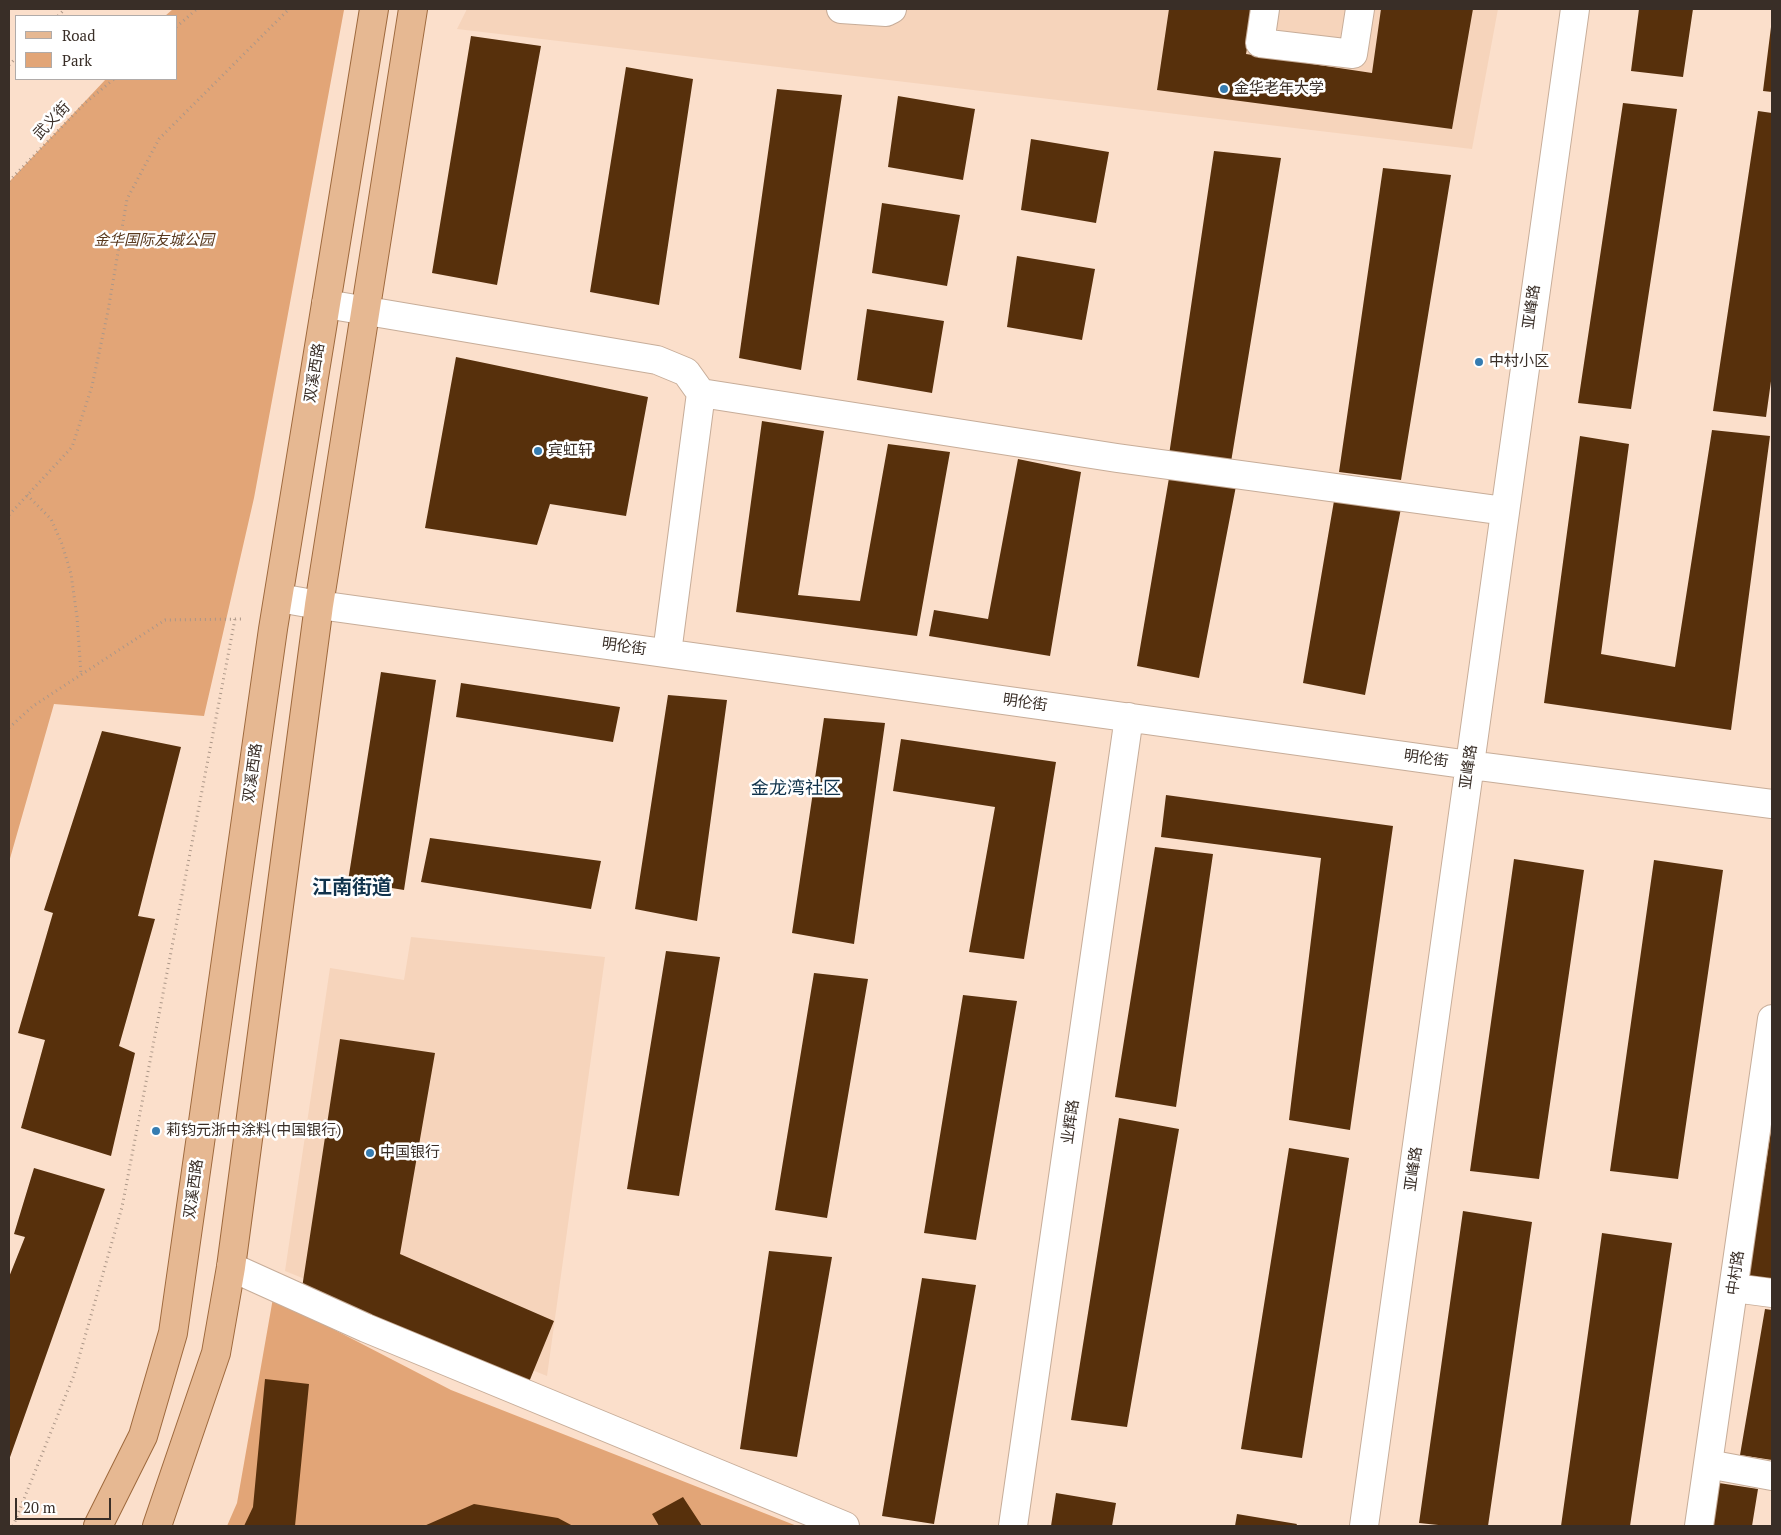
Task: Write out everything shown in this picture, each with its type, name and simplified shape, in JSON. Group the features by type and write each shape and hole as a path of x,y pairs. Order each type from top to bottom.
{"main road":[{"name":"双溪西路","path":"98,1526 143,1436 174,1333 277,608 374,9"},
{"path":"157,1526 216,1353 231,1267 319,605 413,9"}],"street":[{"path":"841,9 886,12 892,9"},
{"path":"1266,9 1260,43 1353,54 1360,9"},
{"name":"亚峰路","path":"1364,1526 1575,9"},
{"path":"326,304 657,360 686,372 701,393 667,653"},
{"path":"701,393 1117,458 1504,511"},
{"name":"明伦街","path":"277,608 319,605 1470,765 1772,804"},
{"name":"业辉路","path":"1012,1526 1129,717"},
{"name":"中村路","path":"1699,1526 1771,1032"},
{"path":"231,1267 366,1328 845,1526"},
{"path":"1734,1288 1772,1293"},
{"path":"1708,1464 1772,1476"}],"path":[{"path":"178,24 197,9"},
{"path":"9,515 72,447 92,386 108,311 128,199 159,138 288,9"},
{"name":"武义街","path":"9,181 86,103 113,80"},
{"path":"27,495 51,519 62,544 71,574 77,617 81,674"},
{"path":"9,728 33,706 164,620 235,619 277,608"},
{"path":"13,1526 74,1375 122,1207 235,619"}],"shaded area":[{"name":"金华老年大学","path":"467,9 1498,9 1472,149 457,29"},
{"path":"411,937 605,957 547,1376 285,1271 330,968 404,980"}],"green space":[{"name":"金华国际友城公园","path":"173,9 344,10 254,498 204,716 54,704 9,862 9,182 105,80 178,80 178,15 166,15"},
{"path":"273,1298 451,1390 797,1526 227,1526 237,1503"}],"building":[{"path":"1169,9 1254,9 1246,54 1372,73 1381,9 1473,9 1452,129 1157,90"},
{"path":"1639,9 1693,9 1683,77 1631,71"},
{"path":"1772,27 1772,92 1763,91"},
{"path":"471,36 541,46 497,285 432,273"},
{"path":"626,67 693,79 659,305 590,292"},
{"path":"777,89 842,95 801,370 739,358"},
{"path":"898,96 975,109 963,180 888,167"},
{"path":"1623,103 1677,109 1631,409 1578,403"},
{"path":"1758,111 1772,113 1772,374 1766,417 1713,411"},
{"path":"1031,139 1109,152 1096,223 1021,210"},
{"path":"1214,151 1281,158 1231,462 1169,455"},
{"path":"1383,168 1451,175 1401,480 1339,472"},
{"path":"882,203 960,215 947,286 872,273"},
{"path":"1017,256 1095,269 1082,340 1007,327"},
{"path":"867,309 944,321 932,393 857,380"},
{"name":"宾虹轩","path":"456,357 648,397 626,516 550,504 537,545 425,528"},
{"path":"762,421 824,431 798,595 860,601 888,444 950,452 917,636 736,612"},
{"path":"1712,430 1770,436 1731,730 1544,703 1580,436 1629,444 1601,654 1675,667"},
{"path":"1018,459 1081,472 1050,656 929,636 934,610 988,619"},
{"path":"1169,478 1236,486 1199,678 1137,666"},
{"path":"1335,495 1402,503 1365,695 1303,683"},
{"path":"381,672 436,680 404,890 348,881"},
{"path":"461,683 620,707 613,742 456,717"},
{"path":"668,695 727,700 697,921 635,909"},
{"path":"824,718 885,723 854,944 792,933"},
{"path":"102,731 181,747 138,916 155,919 119,1046 135,1053 111,1156 21,1128 45,1040 18,1033 53,913 44,910"},
{"path":"901,739 1056,762 1024,959 969,952 995,807 893,791"},
{"path":"1166,795 1393,826 1350,1130 1289,1120 1321,858 1161,837"},
{"path":"430,838 601,861 591,909 421,882"},
{"path":"1155,847 1213,854 1176,1107 1115,1097"},
{"path":"1514,859 1584,870 1539,1179 1470,1171"},
{"path":"1654,860 1723,870 1678,1179 1610,1171"},
{"path":"666,951 720,957 679,1196 627,1189"},
{"path":"814,973 868,979 827,1218 775,1210"},
{"path":"963,995 1017,1001 976,1240 924,1233"},
{"name":"中国银行","path":"340,1039 435,1053 400,1254 554,1321 529,1382 302,1288"},
{"path":"1119,1118 1179,1129 1127,1427 1071,1420"},
{"path":"1772,1130 1772,1279 1749,1276"},
{"path":"1289,1148 1349,1158 1302,1458 1241,1449"},
{"path":"34,1168 105,1189 9,1460 9,1277 25,1237 14,1234"},
{"path":"1463,1211 1532,1222 1488,1526 1448,1526 1419,1523"},
{"path":"1602,1233 1672,1243 1630,1526 1561,1526"},
{"path":"769,1251 832,1257 797,1457 740,1449"},
{"path":"922,1278 976,1285 934,1524 882,1516"},
{"path":"1765,1309 1772,1310 1772,1460 1740,1455"},
{"path":"265,1379 309,1384 295,1526 244,1526 253,1507"},
{"path":"1719,1483 1758,1489 1752,1526 1713,1526"},
{"path":"1056,1493 1116,1503 1112,1526 1051,1526"},
{"path":"683,1497 702,1526 659,1526 652,1514"},
{"path":"474,1504 558,1518 573,1526 424,1526"},
{"path":"1237,1514 1297,1524 1296,1526 1235,1526"}],"place":[{"name":"金华老年大学","path":"1224,89"},
{"name":"中村小区","path":"1479,362"},
{"name":"宾虹轩","path":"538,451"},
{"name":"莉钧元浙中涂料(中国银行)","path":"156,1131"},
{"name":"中国银行","path":"370,1153"}],"district":[{"name":"金龙湾社区","path":"796,789"},
{"name":"江南街道","path":"352,888"}]}
